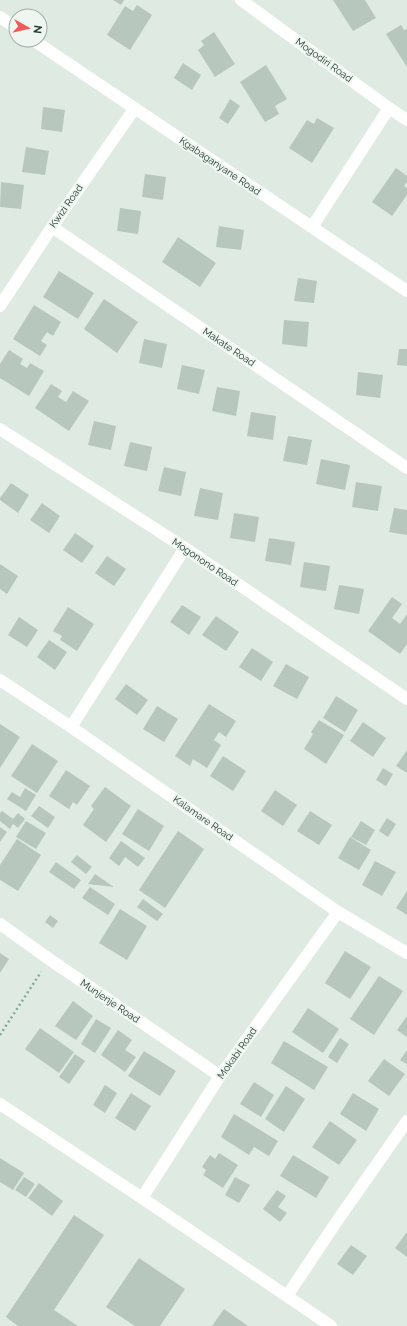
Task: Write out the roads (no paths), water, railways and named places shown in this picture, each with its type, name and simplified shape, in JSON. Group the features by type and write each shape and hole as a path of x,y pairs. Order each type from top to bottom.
{"street":[{"name":"Mogodiri Road","path":"241,0 407,120"},
{"name":"Kgabaganyane Road","path":"46,48 407,291"},
{"name":"Kwizi Road","path":"0,306 52,227 135,108"},
{"path":"312,227 389,108"},
{"name":"Makate Road","path":"52,227 407,468"},
{"name":"Mogonono Road","path":"0,429 185,548 407,699"},
{"path":"71,727 185,548"},
{"name":"Kalamare Road","path":"0,680 71,727 338,912 407,953"},
{"name":"Mokabi Road","path":"142,1198 220,1076 338,912"},
{"name":"Munjenje Road","path":"0,924 220,1076"},
{"path":"0,1104 142,1198 330,1326"},
{"path":"287,1296 407,1121"}]}
